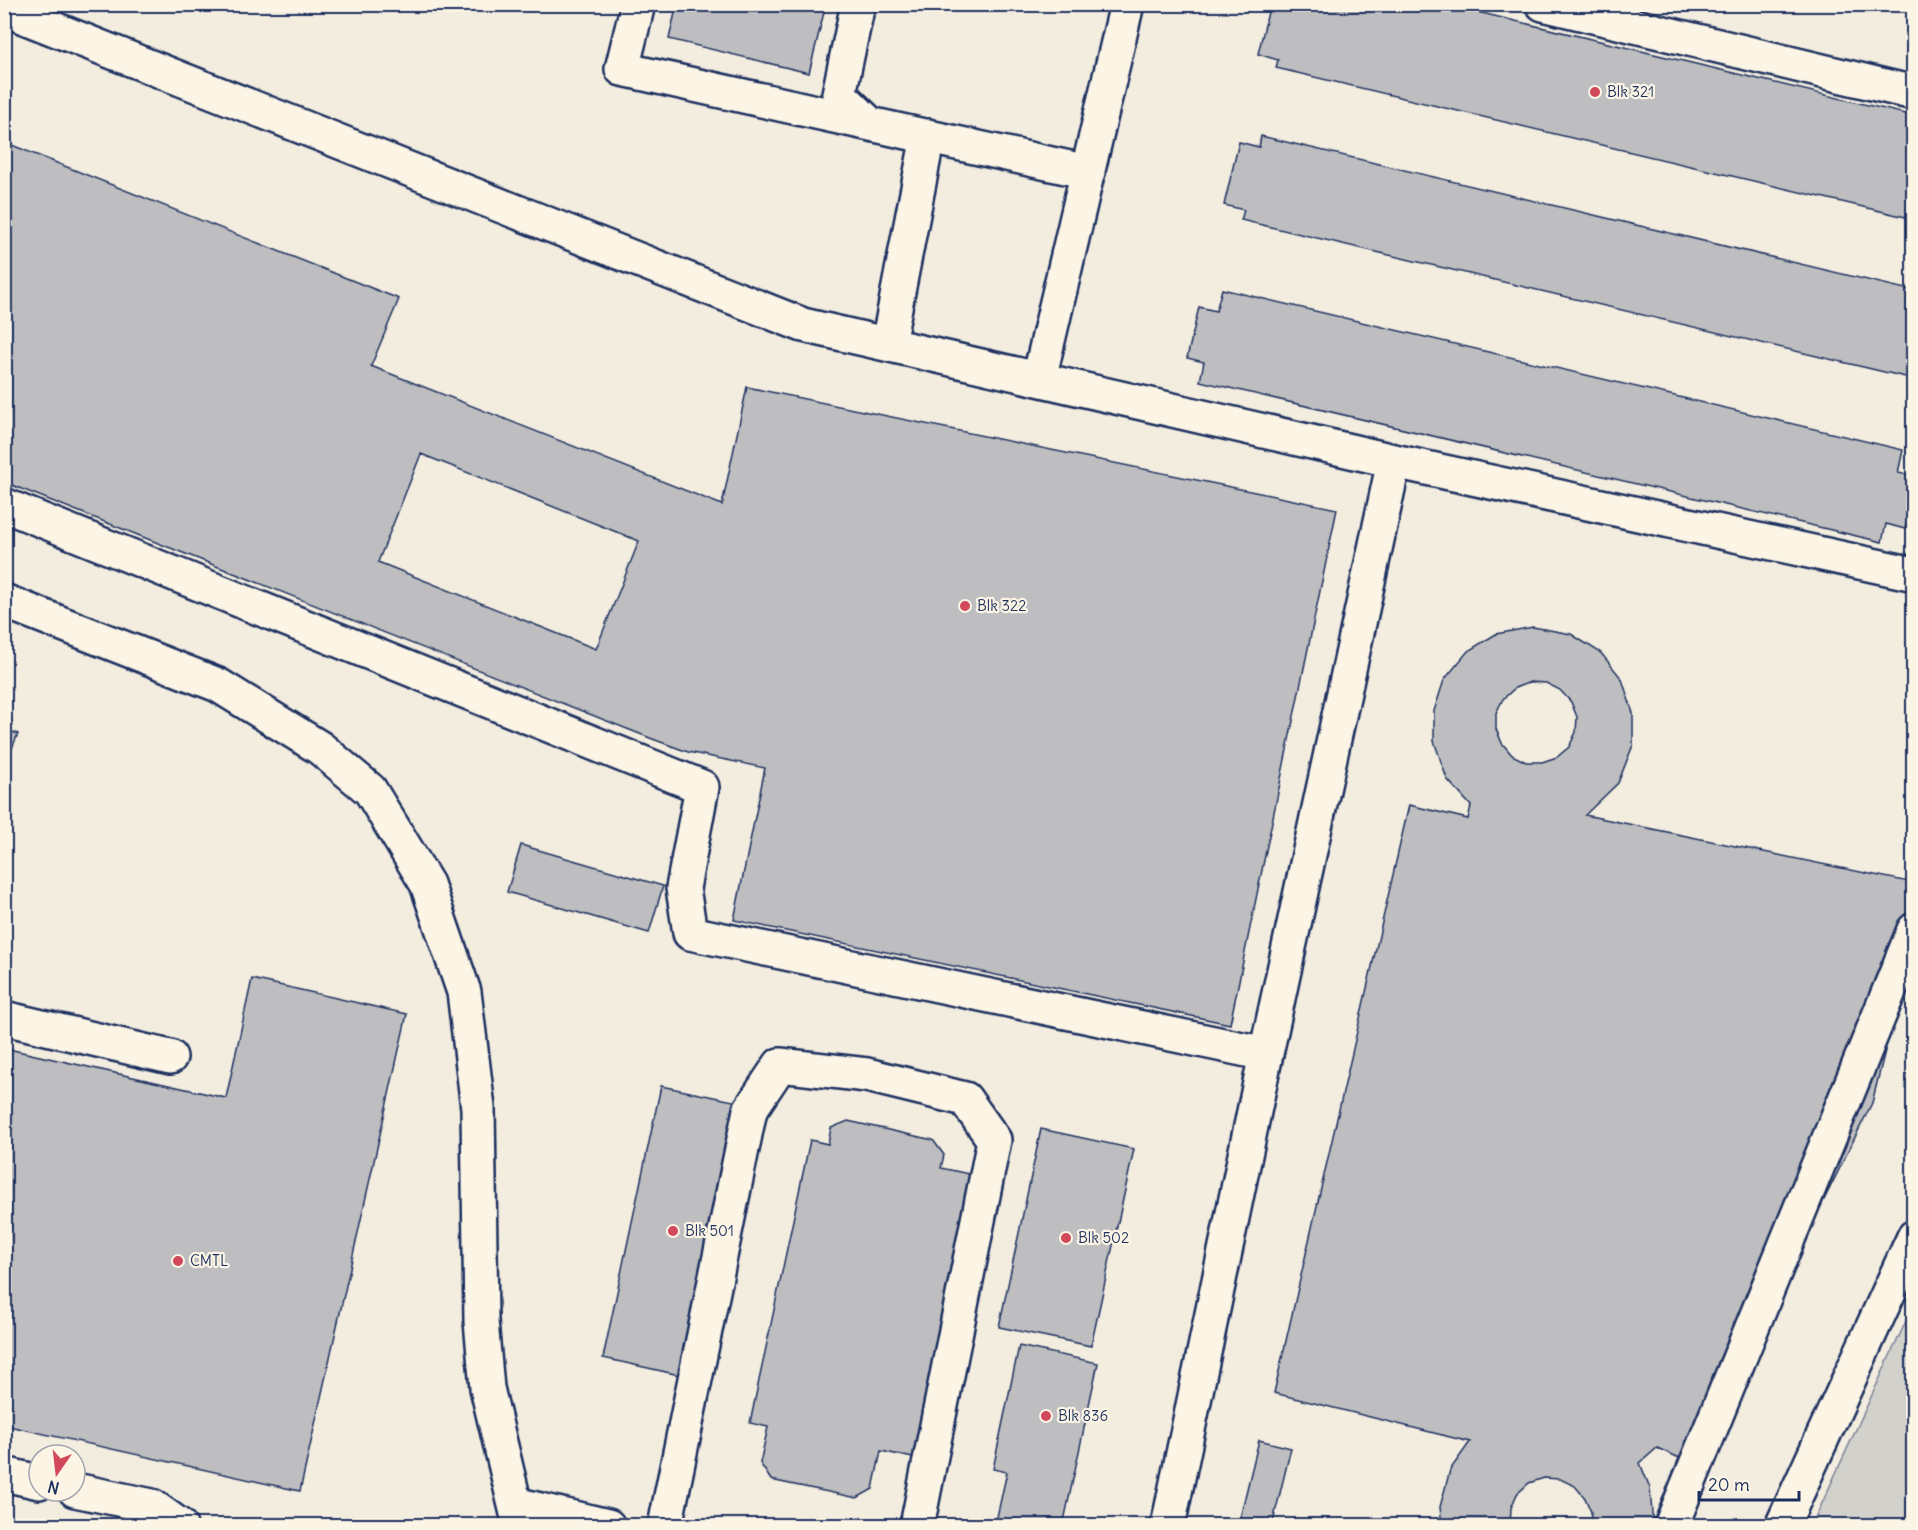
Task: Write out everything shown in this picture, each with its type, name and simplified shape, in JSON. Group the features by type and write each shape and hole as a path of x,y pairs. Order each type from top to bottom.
{"lane":[{"path":"638,4 622,69 1088,172"},
{"path":"858,4 839,94 870,124"},
{"path":"1039,379 1127,4"},
{"path":"1543,4 1914,93"},
{"path":"4,9 803,325 1394,460 1914,574"},
{"path":"888,344 927,136"},
{"path":"1168,1526 1266,1054 1394,460"},
{"path":"4,504 702,787 683,888 690,933 1266,1054"},
{"path":"4,601 218,685 320,748 370,790 428,884 464,992 478,1108 481,1321 487,1388 517,1515 608,1526"},
{"path":"1671,1526 1914,930"},
{"path":"4,1018 170,1058"},
{"path":"665,1526 750,1110 780,1065 867,1075 965,1099 994,1140 917,1526"},
{"path":"1782,1526 1914,1237"},
{"path":"4,1474 27,1479"},
{"path":"87,1492 152,1506 180,1526"}],"shaded area":[{"path":"1913,1306 1913,1525 1812,1525"}],"building":[{"path":"677,4 826,4 809,73 669,39"},
{"name":"Blk 321","path":"1270,4 1444,4 1914,116 1914,219 1276,68 1278,60 1258,54"},
{"path":"1261,136 1914,291 1914,379 1241,220 1244,210 1224,205 1239,142 1259,147"},
{"name":"Blk 322","path":"4,142 399,299 371,366 722,505 747,387 1337,509 1230,1024 734,920 765,768 688,752 650,738 4,482","holes":["421,454 639,541 596,649 378,562"]},
{"path":"1222,289 1903,450 1898,473 1914,476 1914,494 1905,529 1886,524 1882,542 1200,381 1204,362 1187,358 1199,307 1216,311"},
{"path":"1533,627 1571,634 1601,653 1622,679 1633,713 1633,745 1618,783 1585,815 1914,883 1914,934 1872,1103 1693,1464 1657,1448 1640,1463 1650,1488 1653,1526 1590,1526 1591,1512 1585,1498 1575,1486 1560,1479 1544,1478 1529,1483 1517,1494 1511,1508 1510,1526 1442,1526 1440,1507 1450,1470 1470,1442 1274,1393 1409,805 1468,819 1471,806 1447,779 1434,741 1434,711 1444,680 1468,651 1496,634","holes":["1530,682 1546,683 1560,690 1571,702 1577,717 1576,732 1569,747 1557,757 1542,762 1526,762 1512,755 1502,743 1496,729 1496,713 1503,699 1515,688"]},
{"path":"4,729 18,734 4,767"},
{"path":"521,845 663,886 649,933 507,892"},
{"name":"CMTL","path":"252,979 407,1014 300,1491 4,1425 4,1048 226,1098"},
{"name":"Blk 501","path":"661,1086 743,1103 684,1376 603,1358"},
{"path":"848,1121 933,1140 944,1155 941,1168 983,1177 922,1460 881,1451 873,1489 857,1498 771,1480 760,1463 768,1427 750,1423 810,1140 828,1144 831,1128"},
{"name":"Blk 502","path":"1041,1129 1134,1149 1091,1346 999,1327"},
{"name":"Blk 836","path":"1019,1346 1098,1363 1063,1526 995,1526 1007,1472 993,1469"},
{"path":"1259,1440 1291,1448 1272,1526 1238,1526"}],"place":[{"name":"Blk 321","path":"1595,92"},
{"name":"Blk 322","path":"965,606"},
{"name":"Blk 501","path":"673,1231"},
{"name":"Blk 502","path":"1066,1238"},
{"name":"CMTL","path":"178,1261"},
{"name":"Blk 836","path":"1046,1416"}]}
